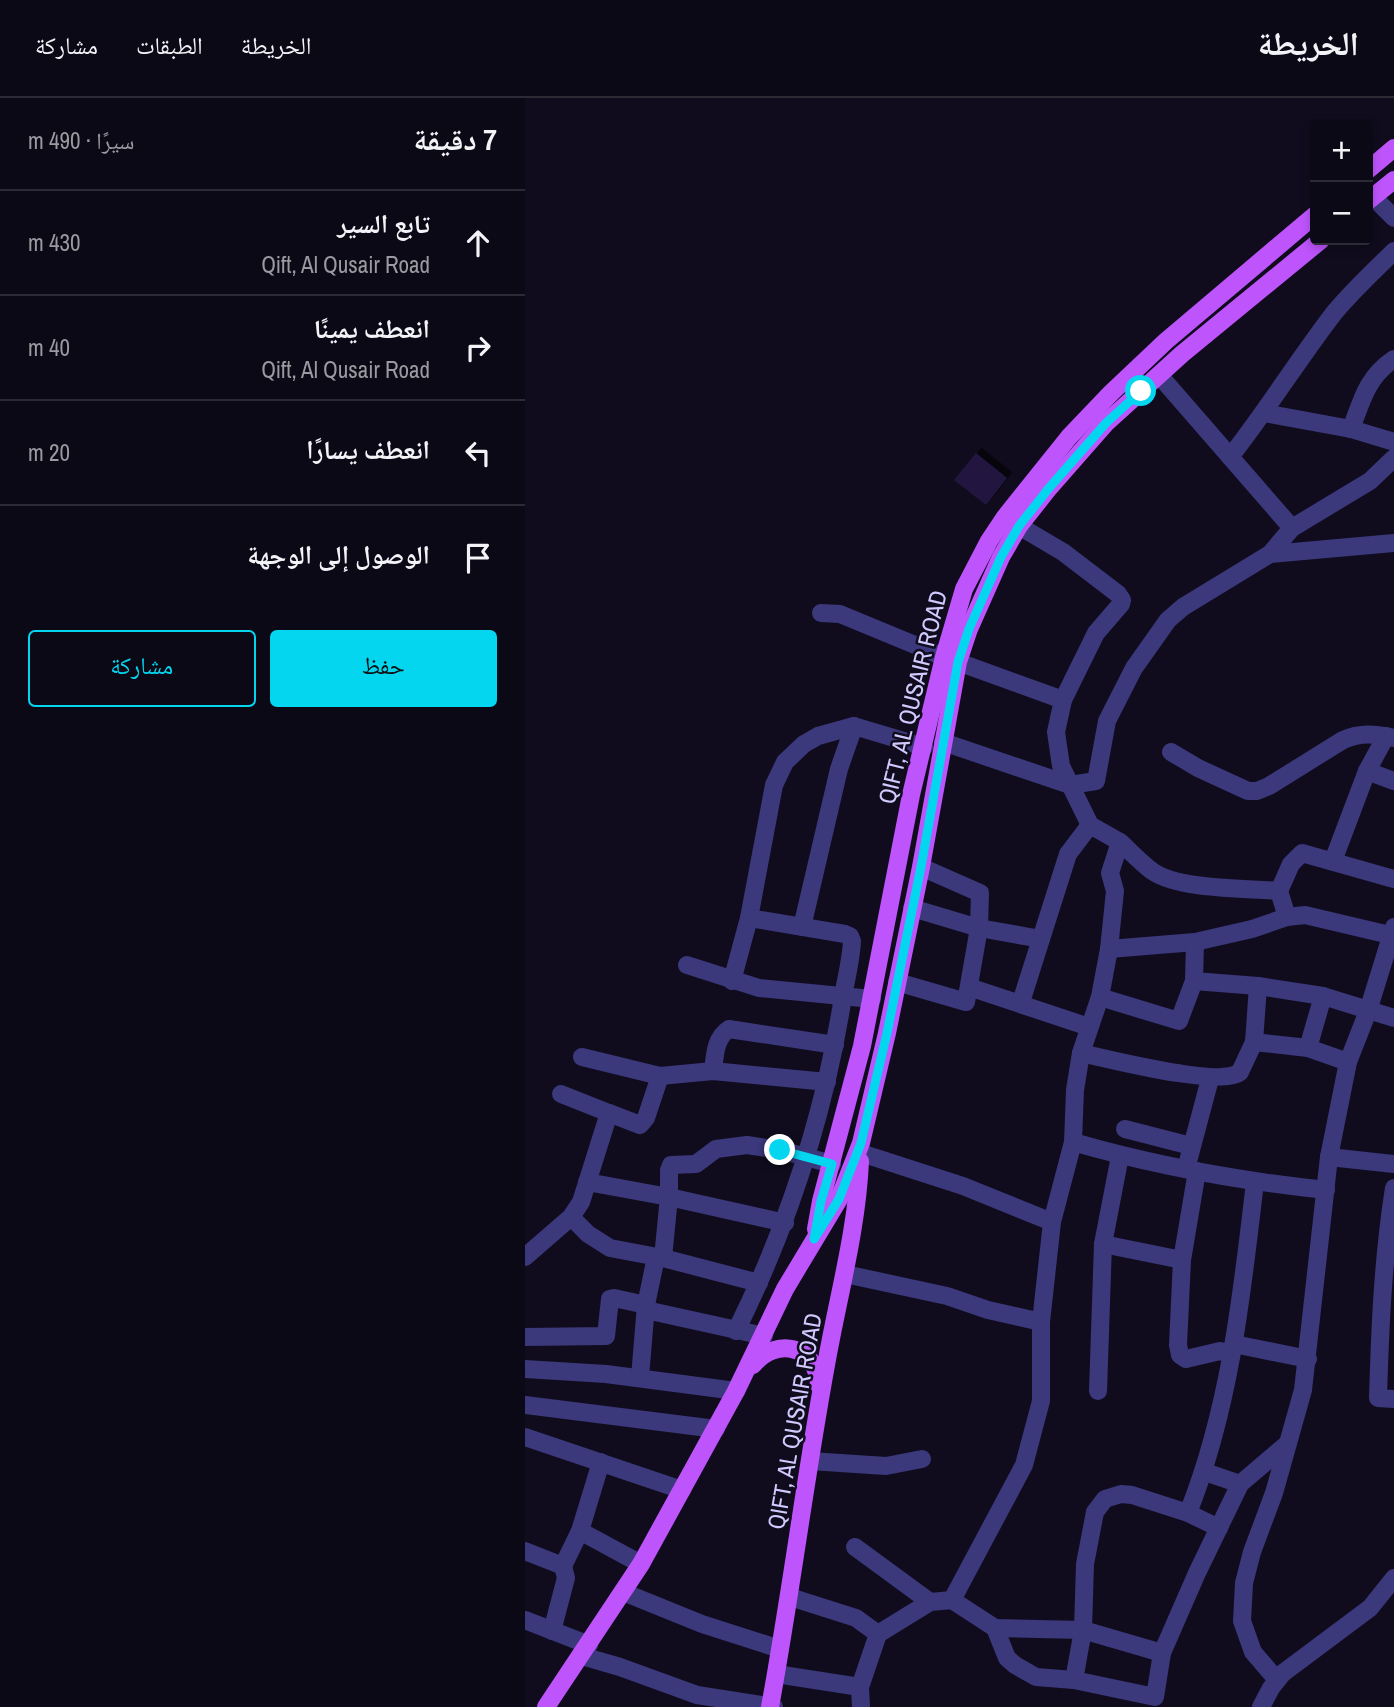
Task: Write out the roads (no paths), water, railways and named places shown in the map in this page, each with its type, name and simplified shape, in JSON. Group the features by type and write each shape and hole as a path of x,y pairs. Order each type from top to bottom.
{"main road":[{"path":"1373,166 1394,148"},
{"path":"1373,197 1394,180"},
{"name":"QIFT, AL QUSAIR ROAD","path":"772,1707 825,1366 858,1197 861,1148 921,867 943,742 951,659 964,589 1005,517 1069,437 1111,393 1310,219"},
{"name":"QIFT, AL QUSAIR ROAD","path":"814,1239 821,1201 872,999 908,808 924,747 951,659 969,629 1001,557 1019,526 1106,423 1214,328 1315,245"},
{"path":"1201,312 1214,328"},
{"name":"QIFT, AL QUSAIR ROAD","path":"546,1707 641,1564 716,1429 785,1289 839,1199 861,1148"},
{"path":"739,1385 756,1361 767,1351 783,1347 799,1351 811,1360 819,1376 820,1406"}],"street":[{"path":"1373,201 1394,218"},
{"path":"1230,457 1336,311 1394,251"},
{"path":"1351,429 1369,383 1376,373 1394,359"},
{"path":"1159,375 1292,528"},
{"path":"1264,413 1351,429 1394,442"},
{"path":"943,742 1070,785 1097,780 1107,721 1133,668 1168,620 1183,607 1270,554 1292,528 1370,481 1394,458"},
{"path":"1019,526 1063,552 1118,594 1122,600 1096,633 1063,700 1056,732 1061,766 1090,825 1120,842 1153,872 1171,880 1279,891"},
{"path":"1270,554 1394,543"},
{"path":"821,613 840,614 1063,700"},
{"path":"802,927 839,769 855,726"},
{"path":"732,981 749,918 774,785 785,762 811,740 855,726 924,747"},
{"path":"1171,752 1248,791 1257,791 1354,735 1366,733 1390,737 1367,771 1333,861"},
{"path":"1367,771 1394,781"},
{"path":"1020,1002 1068,854 1090,825"},
{"path":"952,1600 1024,1465 1041,1401 1041,1321 1052,1222 1073,1142 1075,1090 1081,1053 1100,996 1109,949 1115,891 1110,873 1120,842"},
{"path":"1287,917 1279,891 1291,864 1302,853 1394,879"},
{"path":"897,982 966,1002 979,928 980,893 921,867"},
{"path":"912,908 979,928 1041,939"},
{"path":"1109,949 1195,942 1252,929 1287,917 1305,915 1393,933 1348,1062 1329,1157 1303,1391 1275,1493 1252,1552 1244,1583 1242,1621 1253,1652 1277,1680"},
{"path":"736,1331 785,1223 806,1157 835,1045 851,947 850,936 749,918"},
{"path":"1100,996 1179,1021 1194,981 1195,942"},
{"path":"687,965 758,988 872,999"},
{"path":"1194,981 1258,986 1323,996 1394,1018"},
{"path":"969,986 1089,1027"},
{"path":"1081,1053 1210,1079 1237,1076 1254,1042 1258,986"},
{"path":"1308,1048 1323,996"},
{"path":"713,1071 718,1041 729,1029 835,1045"},
{"path":"1254,1042 1308,1048 1348,1062"},
{"path":"582,1056 660,1076 713,1071 827,1082"},
{"path":"561,1094 641,1125 646,1118 660,1076"},
{"path":"1210,1079 1191,1146 1177,1324 1180,1355 1186,1359 1232,1349 1308,1359"},
{"path":"525,1257 571,1217 581,1202 609,1113"},
{"path":"1125,1129 1191,1146"},
{"path":"1073,1142 1120,1156 1191,1170 1255,1182 1326,1190"},
{"path":"640,1377 646,1308 659,1258 671,1166 696,1164 716,1149 747,1145 832,1164"},
{"path":"861,1148 1052,1222"},
{"path":"1098,1391 1103,1244 1120,1156"},
{"path":"1329,1157 1394,1164"},
{"path":"587,1182 785,1223"},
{"path":"1188,1513 1205,1472 1221,1409 1255,1182"},
{"path":"1394,1188 1382,1291 1378,1398 1394,1399"},
{"path":"571,1217 588,1234 610,1248 759,1283"},
{"path":"1103,1244 1182,1260"},
{"path":"845,1274 947,1296 988,1310 1041,1321"},
{"path":"525,1337 606,1336 610,1299 614,1298 764,1336"},
{"path":"525,1369 739,1385"},
{"path":"525,1405 716,1429"},
{"path":"525,1437 682,1490"},
{"path":"995,1628 1007,1658 1036,1677 1075,1680 1155,1697 1162,1653 1240,1484 1287,1444"},
{"path":"810,1461 886,1466 922,1459"},
{"path":"552,1631 566,1578 563,1566 580,1531 601,1462"},
{"path":"1205,1472 1240,1484"},
{"path":"1075,1680 1083,1630 1085,1564 1098,1506 1105,1499 1121,1494 1132,1495 1188,1513 1219,1528"},
{"path":"580,1531 641,1564"},
{"path":"855,1547 930,1602"},
{"path":"525,1551 563,1566"},
{"path":"1261,1707 1283,1673 1370,1608 1394,1578"},
{"path":"623,1592 702,1624 780,1649"},
{"path":"790,1597 856,1618 878,1634"},
{"path":"861,1707 860,1687 878,1634 930,1602 952,1600 995,1628 1083,1630 1162,1653"},
{"path":"525,1620 552,1631 585,1651 620,1667 697,1695 772,1707"},
{"path":"776,1674 860,1687"}]}
